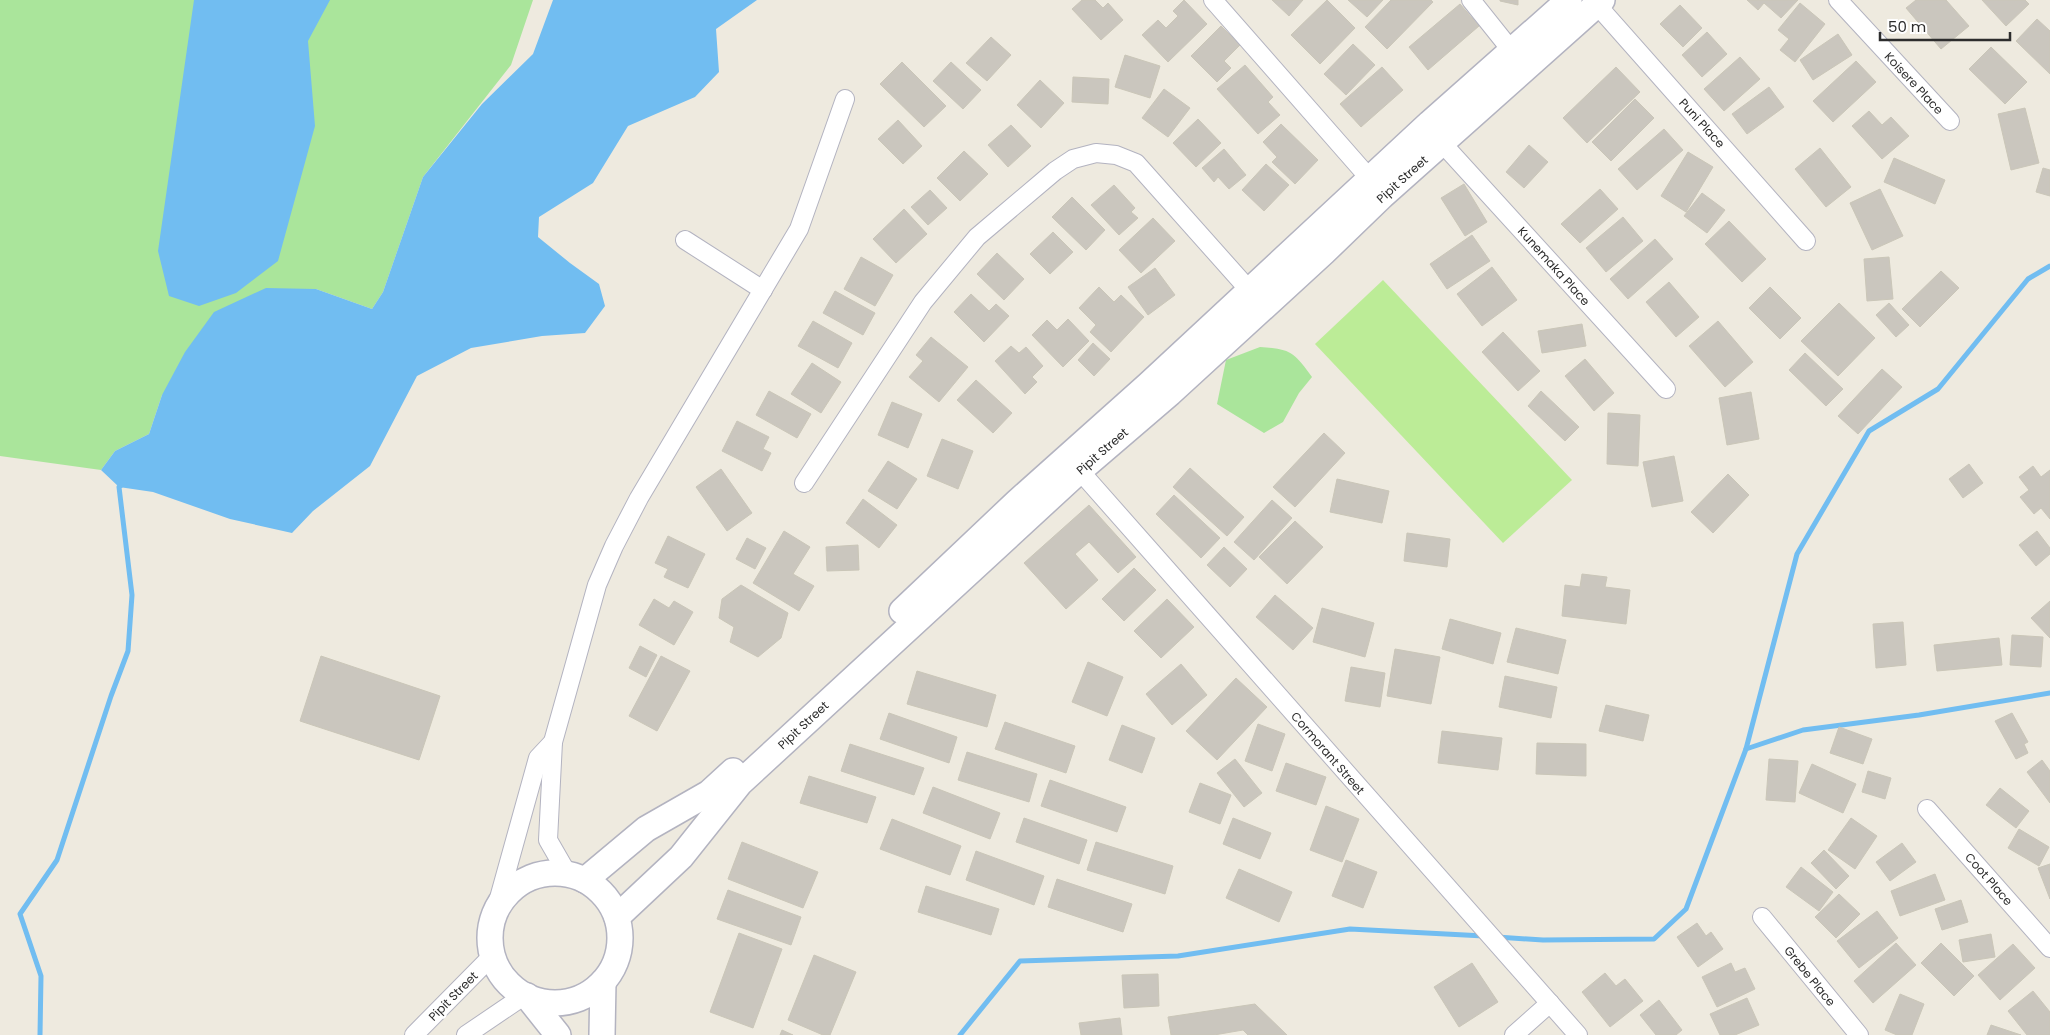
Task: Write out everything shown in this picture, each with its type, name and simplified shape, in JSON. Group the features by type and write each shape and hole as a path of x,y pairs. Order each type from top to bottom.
{"main road":[{"name":"Pipit Street","path":"616,917 680,857 740,784 1074,464 1250,291 1511,50 1569,0"},
{"name":"Pipit Street","path":"576,877 646,829 709,793 1017,502 1074,464 1170,393 1382,196 1599,2"},
{"path":"526,996 551,1002 575,1000 603,982 613,968 619,951 620,934 610,902 599,890 576,877 545,873 525,879 508,892 496,909 490,924 489,940 492,956 499,972 511,986 526,996 558,1035"},
{"path":"602,1035 603,982"}],"street":[{"path":"1213,0 1371,180"},
{"path":"1471,0 1511,50"},
{"name":"Koisere Place","path":"1838,0 1950,121"},
{"name":"Puni Place","path":"1599,2 1806,241"},
{"path":"576,877 548,840 553,742 597,585 614,546 656,469 799,229 845,98"},
{"name":"Kunemaka Place","path":"1442,143 1666,389"},
{"path":"804,483 923,302 977,237 1073,159 1096,153 1116,155 1136,163 1250,291"},
{"path":"685,240 763,290"},
{"name":"Cormorant Street","path":"1074,464 1578,1035"},
{"path":"496,909 538,758 553,742"},
{"name":"Coot Place","path":"1927,809 2050,948"},
{"name":"Grebe Place","path":"1762,917 1859,1035"},
{"name":"Pipit Street","path":"414,1035 492,956"},
{"path":"466,1035 526,996"},
{"path":"1514,1035 1550,1003"}],"green space":[{"path":"0,0 533,0 511,65 423,177 383,292 372,309 316,289 162,395 149,434 115,451 101,470 0,456"},
{"path":"1383,280 1572,480 1503,543 1315,344"},
{"path":"1260,347 1279,349 1291,353 1301,362 1312,377 1299,393 1283,422 1264,433 1217,404 1226,360"}],"water":[{"path":"194,0 330,0 308,41 315,126 278,261 236,293 199,306 169,296 158,251"},
{"path":"553,0 757,0 716,29 719,72 695,97 628,126 593,183 539,217 538,237 599,284 605,306 585,333 542,336 471,348 417,376 370,466 313,511 292,533 230,519 153,492 119,487 101,470 115,451 149,434 162,395 185,352 214,312 266,288 316,289 372,309 383,292 423,177 482,104 533,54"}],"building":[{"path":"1082,0 1095,0 1103,8 1108,3 1123,20 1101,40 1072,9"},
{"path":"1184,0 1207,24 1168,62 1142,35 1158,20 1166,28 1178,16 1173,11"},
{"path":"1272,0 1303,0 1289,16"},
{"path":"1327,0 1355,28 1320,64 1291,35"},
{"path":"1348,0 1383,0 1367,17"},
{"path":"1391,0 1431,0 1433,2 1387,49 1365,27"},
{"path":"1518,0 1518,5 1500,1"},
{"path":"1747,0 1798,0 1781,18 1764,3 1758,10"},
{"path":"1916,0 1946,0 1969,26 1941,49 1906,8"},
{"path":"1982,0 2025,0 2029,4 2006,26"},
{"path":"1800,3 1825,24 1795,62 1780,50 1789,39 1778,30"},
{"path":"1460,4 1479,26 1428,70 1409,47"},
{"path":"1680,5 1702,28 1683,47 1660,24"},
{"path":"2037,19 2050,31 2050,74 2016,41"},
{"path":"1221,26 1240,45 1224,61 1231,68 1217,82 1191,56"},
{"path":"1707,32 1727,54 1702,77 1682,55"},
{"path":"1838,34 1852,55 1813,80 1800,60"},
{"path":"991,37 1011,55 987,81 966,63"},
{"path":"1353,44 1375,65 1346,95 1324,74"},
{"path":"1991,47 2027,82 2005,104 1969,69"},
{"path":"1125,55 1160,66 1150,98 1115,87"},
{"path":"1740,57 1760,79 1724,111 1704,89"},
{"path":"1856,61 1876,82 1833,122 1813,101"},
{"path":"902,62 946,106 924,127 880,84"},
{"path":"951,62 981,90 963,109 933,81"},
{"path":"1245,65 1273,97 1268,102 1280,115 1258,134 1217,89"},
{"path":"1382,67 1403,90 1361,127 1340,104"},
{"path":"1616,67 1640,92 1587,143 1563,118"},
{"path":"1073,77 1109,79 1108,104 1072,102"},
{"path":"1040,80 1064,103 1041,128 1017,105"},
{"path":"1769,87 1784,107 1747,134 1732,114"},
{"path":"1164,89 1190,108 1168,137 1142,118"},
{"path":"1635,99 1654,118 1611,161 1592,142"},
{"path":"2025,108 2039,163 2011,170 1998,114"},
{"path":"1869,111 1882,125 1891,117 1909,136 1882,159 1852,126"},
{"path":"1198,119 1221,143 1196,167 1173,143"},
{"path":"898,120 922,146 903,164 878,139"},
{"path":"1281,124 1318,160 1295,184 1272,162 1277,157 1263,142"},
{"path":"1011,125 1031,146 1008,167 988,145"},
{"path":"1664,129 1683,150 1637,190 1618,169"},
{"path":"1529,145 1548,162 1524,188 1506,172"},
{"path":"1820,148 1851,187 1826,207 1795,169"},
{"path":"1224,149 1246,175 1229,189 1218,177 1214,182 1202,168"},
{"path":"964,151 988,174 960,201 937,178"},
{"path":"1688,152 1713,167 1686,212 1661,196"},
{"path":"1894,158 1945,180 1935,204 1884,182"},
{"path":"1266,164 1289,185 1264,211 1242,190"},
{"path":"2043,168 2050,170 2050,196 2036,192"},
{"path":"1464,184 1487,222 1465,236 1441,198"},
{"path":"1114,185 1135,208 1131,212 1138,218 1119,235 1091,205"},
{"path":"1600,189 1618,209 1580,243 1561,224"},
{"path":"1880,189 1903,236 1872,250 1850,203"},
{"path":"930,190 947,208 928,225 911,207"},
{"path":"1702,193 1725,210 1707,233 1684,216"},
{"path":"1072,197 1105,230 1086,250 1052,217"},
{"path":"904,209 927,234 896,263 873,239"},
{"path":"1623,217 1643,241 1606,272 1586,248"},
{"path":"1153,218 1175,241 1141,273 1119,250"},
{"path":"1729,221 1766,259 1742,282 1705,244"},
{"path":"1053,232 1073,252 1050,274 1030,254"},
{"path":"1472,235 1490,261 1447,289 1430,264"},
{"path":"1655,239 1673,259 1628,299 1610,279"},
{"path":"997,253 1024,279 1004,300 977,274"},
{"path":"861,257 893,275 875,306 844,289"},
{"path":"1889,257 1893,299 1867,301 1864,259"},
{"path":"1492,267 1517,300 1482,326 1457,294"},
{"path":"1155,268 1175,295 1148,315 1128,287"},
{"path":"1941,271 1959,288 1920,327 1902,309"},
{"path":"1669,282 1699,317 1676,337 1646,302"},
{"path":"1099,287 1114,302 1121,295 1144,317 1111,352 1090,332 1096,325 1079,308"},
{"path":"1770,287 1801,318 1780,339 1749,308"},
{"path":"835,291 875,313 863,335 823,313"},
{"path":"971,294 989,311 996,304 1009,316 984,342 954,312"},
{"path":"1839,303 1875,338 1838,376 1801,341"},
{"path":"1889,303 1909,325 1896,337 1876,315"},
{"path":"1068,319 1089,341 1063,367 1032,335 1047,320 1057,330"},
{"path":"813,321 852,343 838,368 798,346"},
{"path":"1718,321 1753,362 1725,387 1689,346"},
{"path":"1582,324 1586,346 1542,353 1538,331"},
{"path":"1503,332 1540,371 1518,391 1482,352"},
{"path":"931,337 968,367 939,402 909,377 923,361 916,355"},
{"path":"1093,343 1110,359 1094,376 1078,360"},
{"path":"1011,346 1019,353 1026,347 1043,366 1032,377 1037,382 1025,394 995,361"},
{"path":"1805,353 1843,389 1826,406 1789,370"},
{"path":"1585,359 1614,393 1594,411 1565,376"},
{"path":"812,363 841,382 821,413 791,394"},
{"path":"1882,369 1902,387 1858,434 1838,416"},
{"path":"976,380 1012,413 993,433 957,400"},
{"path":"769,391 811,414 797,438 756,415"},
{"path":"1541,391 1579,427 1565,441 1528,406"},
{"path":"1751,392 1759,439 1727,445 1719,398"},
{"path":"892,402 922,414 908,448 878,435"},
{"path":"1608,413 1640,415 1638,466 1607,464"},
{"path":"737,421 769,437 763,449 771,453 762,471 722,451"},
{"path":"1324,433 1345,453 1295,507 1273,487"},
{"path":"942,439 973,451 958,489 927,476"},
{"path":"1674,456 1683,501 1652,507 1643,462"},
{"path":"888,461 917,479 897,509 868,491"},
{"path":"1969,464 1983,483 1963,498 1949,479"},
{"path":"2033,466 2041,477 2050,470 2050,519 2041,508 2034,514 2020,497 2029,490 2019,477"},
{"path":"1190,468 1244,517 1227,536 1173,487"},
{"path":"721,469 752,513 727,531 696,487"},
{"path":"1728,474 1749,495 1713,533 1691,512"},
{"path":"1337,479 1389,491 1382,523 1330,512"},
{"path":"1174,495 1220,538 1201,558 1156,514"},
{"path":"863,499 897,525 879,548 846,523"},
{"path":"1272,500 1292,518 1254,560 1234,542"},
{"path":"1089,505 1136,557 1118,573 1089,542 1075,554 1098,580 1066,609 1024,563"},
{"path":"1295,521 1323,547 1287,584 1259,557"},
{"path":"784,531 810,547 793,574 814,586 799,611 753,583"},
{"path":"2037,531 2050,548 2050,554 2036,566 2019,545"},
{"path":"1407,533 1450,539 1447,567 1404,561"},
{"path":"668,536 705,554 688,588 664,577 668,569 655,563"},
{"path":"747,538 766,548 755,569 736,559"},
{"path":"858,545 859,570 827,571 826,547"},
{"path":"1224,547 1247,569 1230,587 1207,565"},
{"path":"1134,568 1156,590 1124,621 1102,599"},
{"path":"1582,574 1607,577 1605,587 1630,590 1626,624 1562,616 1565,585 1580,587"},
{"path":"741,585 788,613 781,638 758,657 730,642 734,627 719,618 722,599"},
{"path":"1275,595 1313,628 1293,650 1256,617"},
{"path":"654,599 669,608 674,601 693,612 674,645 639,625"},
{"path":"1167,599 1194,627 1161,658 1134,631"},
{"path":"2050,601 2050,638 2031,618"},
{"path":"1322,608 1374,623 1365,657 1313,642"},
{"path":"1450,619 1501,633 1493,664 1442,649"},
{"path":"1903,622 1906,665 1876,668 1873,624"},
{"path":"1516,628 1566,640 1558,674 1507,662"},
{"path":"2012,635 2043,637 2041,667 2010,665"},
{"path":"1999,638 2002,665 1937,671 1934,645"},
{"path":"640,646 657,655 646,677 629,668"},
{"path":"1395,649 1440,657 1431,704 1387,696"},
{"path":"321,656 440,696 419,760 300,721"},
{"path":"661,656 690,671 657,731 629,716"},
{"path":"1088,662 1123,677 1107,716 1072,702"},
{"path":"1181,664 1207,695 1172,725 1146,694"},
{"path":"1351,667 1385,673 1380,707 1345,701"},
{"path":"917,671 996,695 987,727 907,704"},
{"path":"1505,676 1557,687 1551,718 1499,707"},
{"path":"1236,678 1267,707 1217,760 1186,731"},
{"path":"1606,705 1649,715 1643,741 1599,731"},
{"path":"889,713 957,737 949,763 880,739"},
{"path":"2012,713 2028,742 2024,744 2028,753 2016,759 1995,721"},
{"path":"1005,722 1075,746 1066,773 995,749"},
{"path":"1258,724 1285,734 1272,771 1245,761"},
{"path":"1122,725 1155,738 1142,773 1109,760"},
{"path":"1839,727 1872,739 1863,764 1830,753"},
{"path":"1442,731 1502,738 1498,770 1438,763"},
{"path":"1537,743 1586,744 1586,776 1536,774"},
{"path":"850,744 924,768 914,795 841,771"},
{"path":"967,752 1037,774 1029,802 958,780"},
{"path":"1235,759 1262,793 1244,807 1217,773"},
{"path":"1769,759 1798,761 1795,802 1766,800"},
{"path":"2042,760 2050,771 2050,803 2027,772"},
{"path":"1286,763 1326,777 1316,805 1276,791"},
{"path":"1812,764 1856,784 1843,813 1799,793"},
{"path":"1868,771 1891,778 1885,799 1862,792"},
{"path":"809,776 876,797 867,823 800,803"},
{"path":"1050,780 1126,807 1117,832 1041,806"},
{"path":"1200,783 1231,795 1220,824 1189,812"},
{"path":"933,787 1000,813 990,839 923,813"},
{"path":"2000,788 2029,811 2016,828 1986,805"},
{"path":"1326,806 1359,819 1342,862 1310,850"},
{"path":"1024,818 1087,840 1079,864 1016,842"},
{"path":"1233,818 1271,833 1260,859 1223,844"},
{"path":"1851,818 1877,836 1855,869 1828,850"},
{"path":"892,819 961,846 950,875 880,849"},
{"path":"2019,829 2049,847 2039,866 2008,848"},
{"path":"742,842 818,872 803,908 728,879"},
{"path":"1096,842 1173,866 1165,894 1087,870"},
{"path":"1902,843 1916,862 1890,881 1876,862"},
{"path":"1824,850 1849,876 1836,889 1811,863"},
{"path":"976,851 1044,876 1034,905 966,880"},
{"path":"1346,860 1377,872 1363,908 1332,896"},
{"path":"2050,864 2050,899 2038,868"},
{"path":"1801,867 1833,892 1819,911 1786,887"},
{"path":"1239,869 1292,892 1279,922 1226,898"},
{"path":"1935,874 1945,900 1900,916 1891,891"},
{"path":"1057,879 1132,904 1123,932 1048,907"},
{"path":"926,886 999,909 991,935 918,912"},
{"path":"728,890 801,917 791,945 717,919"},
{"path":"1839,894 1860,914 1836,938 1815,917"},
{"path":"1961,900 1968,922 1942,930 1935,909"},
{"path":"1877,911 1898,938 1859,968 1837,941"},
{"path":"1697,923 1706,936 1711,932 1723,949 1698,967 1677,937"},
{"path":"739,933 782,949 753,1028 710,1012"},
{"path":"1991,934 1995,957 1963,962 1959,940"},
{"path":"1896,943 1916,965 1873,1003 1854,981"},
{"path":"1941,943 1974,976 1954,996 1921,963"},
{"path":"2013,944 2035,968 2000,1000 1978,975"},
{"path":"814,955 856,972 830,1035 823,1035 788,1020"},
{"path":"1472,963 1498,1002 1459,1027 1434,987"},
{"path":"1731,963 1735,972 1745,968 1755,989 1717,1007 1702,977"},
{"path":"1605,973 1616,986 1625,979 1643,1001 1610,1027 1582,992"},
{"path":"1158,974 1159,1006 1124,1008 1122,975"},
{"path":"2033,991 2050,1012 2050,1035 2027,1035 2008,1011"},
{"path":"1900,994 1924,1004 1912,1035 1897,1035 1885,1030"},
{"path":"1747,998 1759,1025 1735,1035 1720,1035 1710,1014"},
{"path":"1659,1000 1682,1030 1676,1035 1656,1035 1640,1015"},
{"path":"1255,1004 1287,1035 1248,1035 1243,1030 1214,1035 1171,1035 1168,1017"},
{"path":"1120,1018 1122,1035 1081,1035 1079,1023"},
{"path":"1991,1025 2021,1035 1987,1035"},
{"path":"782,1030 793,1035 780,1035"}],"waterway":[{"path":"1497,937 1543,940 1654,939 1686,909 1746,749 1797,554 1869,431 1938,389 2028,279 2050,266"},
{"path":"40,1035 41,976 20,914 57,860 111,696 128,651 132,595 119,487 124,483"},
{"path":"1746,749 1803,730 1919,715 2050,693"},
{"path":"960,1035 1020,961 1178,956 1350,929 1484,936"}]}
